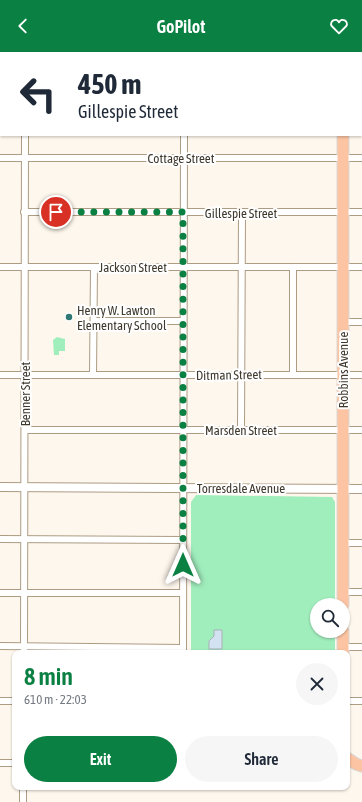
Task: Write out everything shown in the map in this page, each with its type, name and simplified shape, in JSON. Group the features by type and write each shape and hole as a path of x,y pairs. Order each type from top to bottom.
{"highway":[{"name":"Robbins Avenue","path":"343,136 343,598"},
{"path":"343,638 343,650"},
{"path":"350,761 362,766"}],"street":[{"name":"Benner Street","path":"24,650 25,136"},
{"path":"0,646 24,650 183,650 184,136"},
{"name":"Cottage Street","path":"0,158 362,158"},
{"name":"Gillespie Street","path":"24,212 362,212"},
{"path":"241,430 242,213"},
{"name":"Jackson Street","path":"0,267 362,267"},
{"path":"93,375 94,267"},
{"path":"293,267 293,375"},
{"path":"94,321 183,321"},
{"path":"343,322 362,322"},
{"name":"Ditman Street","path":"0,375 362,375"},
{"name":"Marsden Street","path":"25,430 362,430"},
{"name":"Torresdale Avenue","path":"0,487 362,489"},
{"path":"0,539 183,540"},
{"path":"343,543 362,543"},
{"path":"343,592 362,592"},
{"path":"0,593 183,594"},
{"path":"343,650 362,647"},
{"path":"0,701 12,701"},
{"path":"350,701 362,701"},
{"path":"0,763 12,764"},
{"path":"23,790 23,802"}],"green space":[{"path":"57,337 65,339 65,351 59,351 59,355 54,355 53,340"},
{"path":"196,495 332,497 335,502 335,598 310,598 310,638 335,638 335,650 191,650 191,502"}],"water":[{"path":"214,630 222,630 222,649 209,649 209,641 214,636"}],"place":[{"name":"Henry W. Lawton Elementary School","path":"69,317"}],"route":[{"path":"56,212 183,212 183,565"}]}
